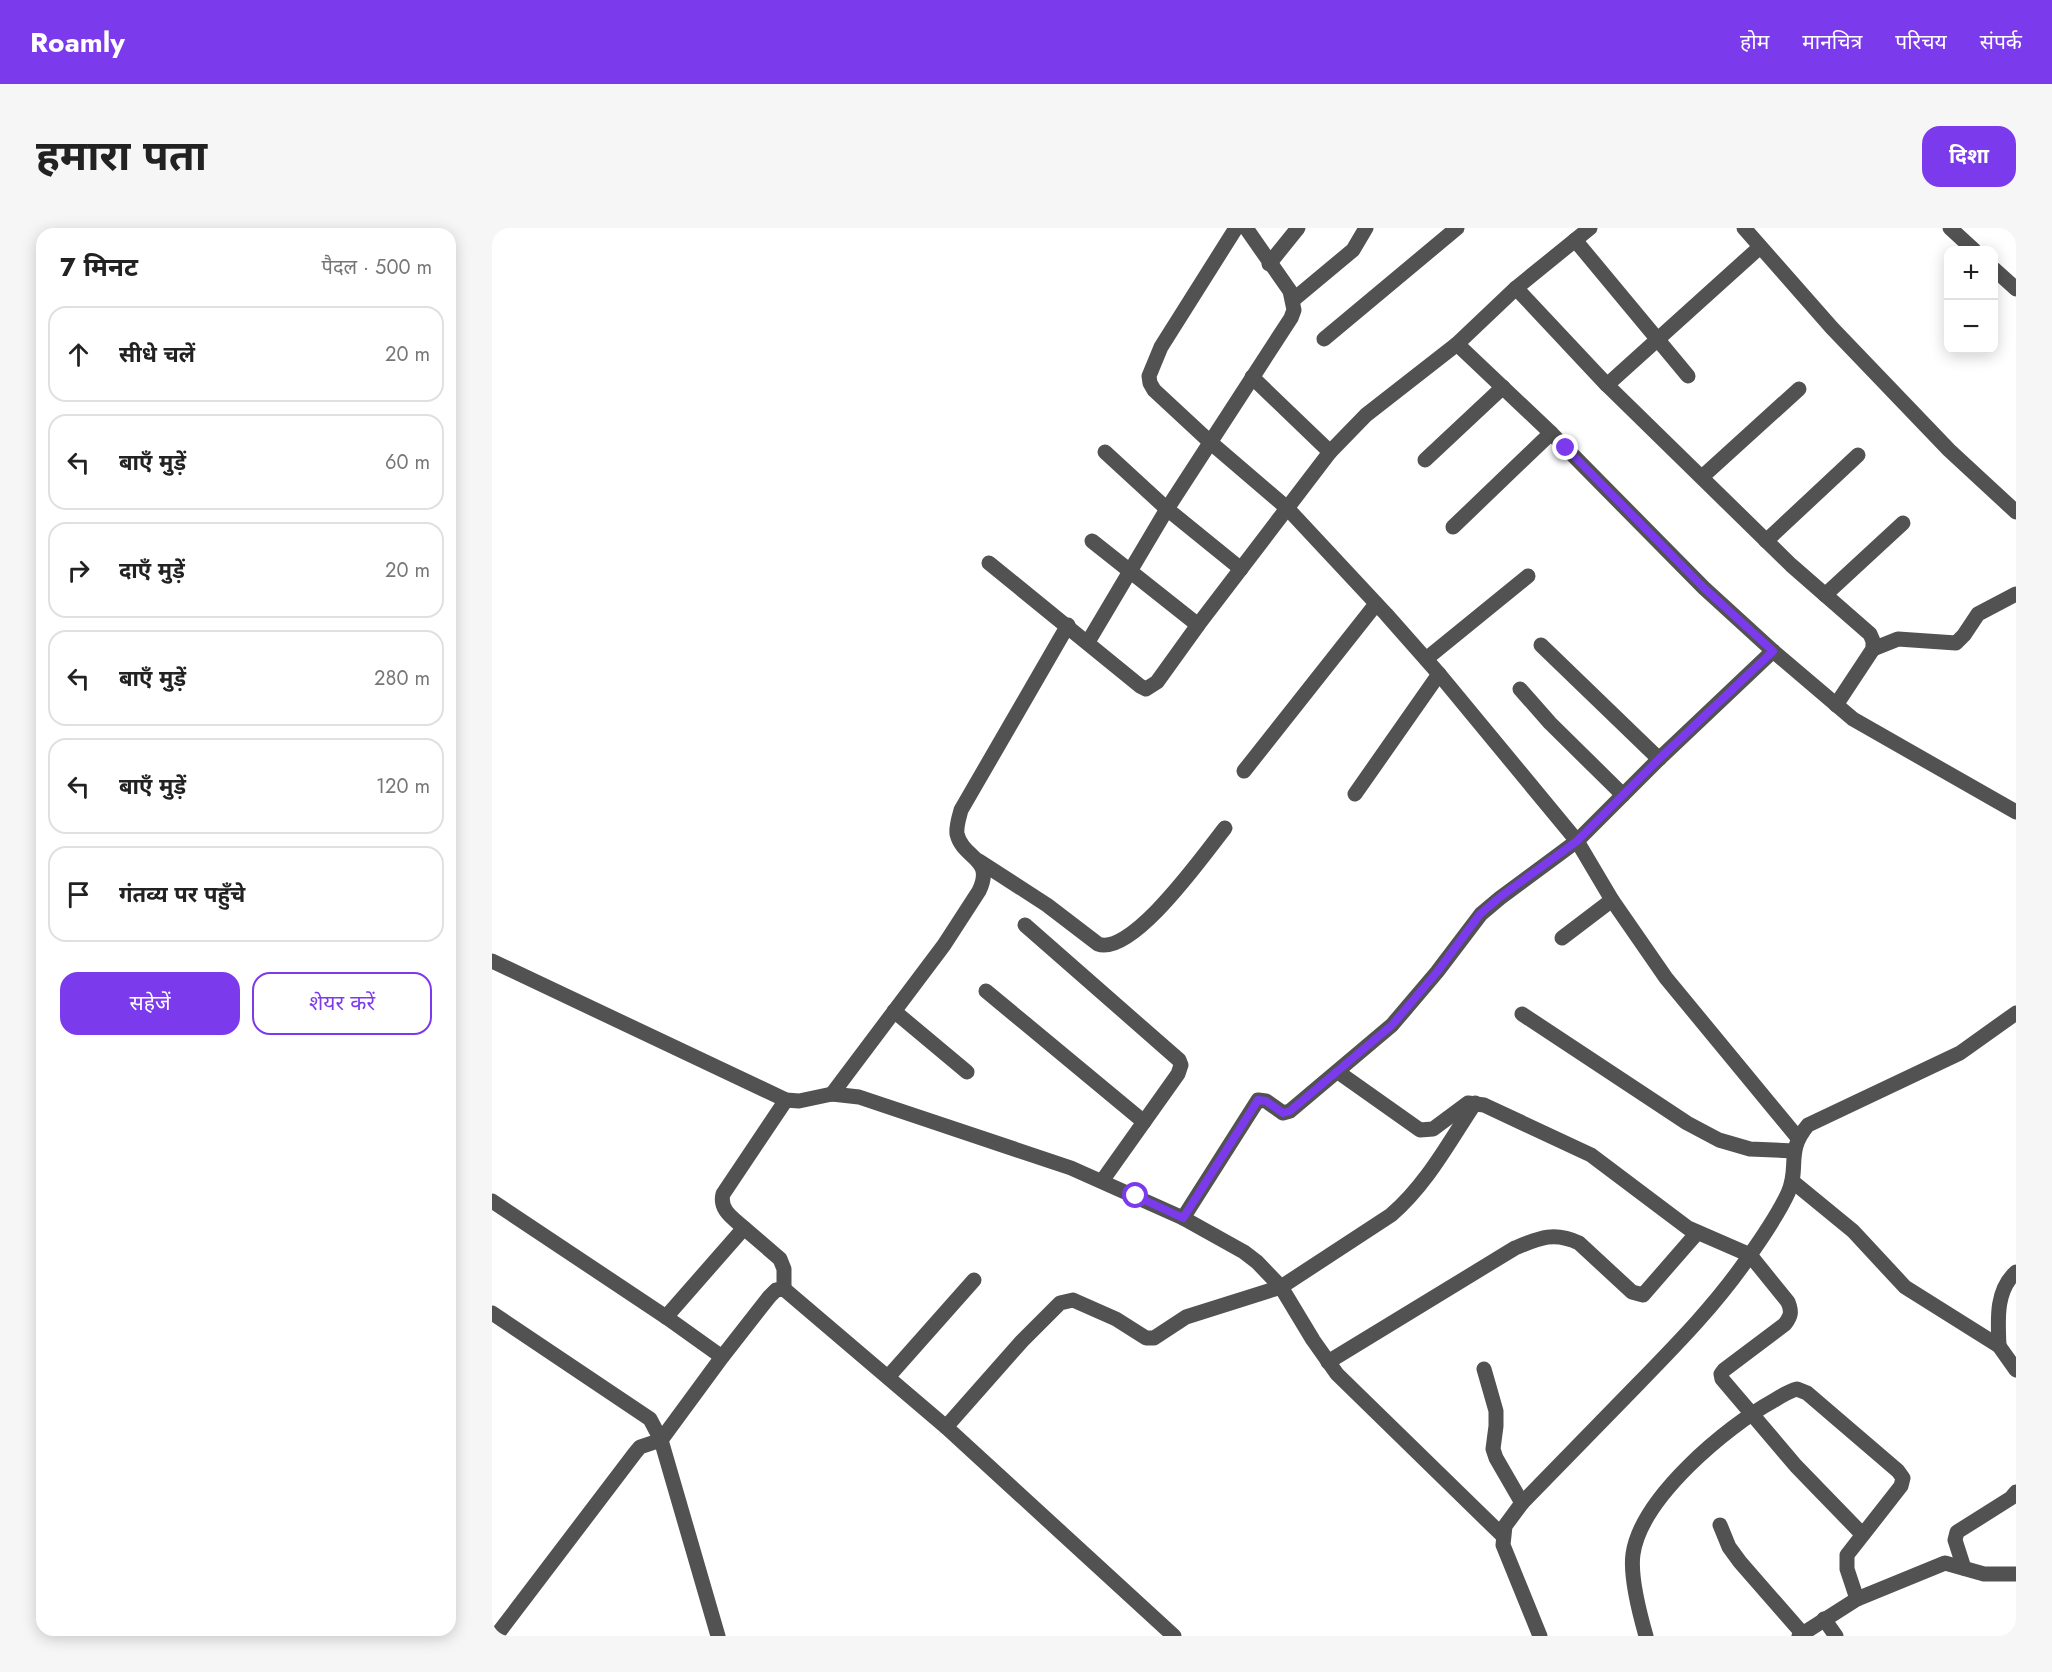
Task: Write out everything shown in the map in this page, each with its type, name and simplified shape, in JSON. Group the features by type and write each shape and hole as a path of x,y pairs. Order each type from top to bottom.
{"street":[{"path":"1236,228 1161,347 1149,376 1154,390 1287,508 1439,674 1577,841 1612,900 1666,978 1796,1144"},
{"path":"1088,642 1167,508 1291,318 1294,310 1290,291 1246,228"},
{"path":"1269,264 1298,228"},
{"path":"1353,250 1366,228"},
{"path":"1293,300 1380,228"},
{"path":"1324,339 1457,228"},
{"path":"989,563 1146,688 1157,682 1330,452 1366,415 1457,344 1516,288 1590,228"},
{"path":"1744,228 1832,328 1949,450 2016,512"},
{"path":"1950,228 1970,246"},
{"path":"1575,240 1688,376"},
{"path":"1607,385 1657,337 1760,247"},
{"path":"1998,273 2016,289"},
{"path":"1516,288 1607,385 1766,541 1870,634 1874,641 1873,649 1836,705"},
{"path":"1457,344 1551,433 1704,588 1836,705 1868,729 2016,812"},
{"path":"1252,377 1330,452"},
{"path":"1425,460 1503,387"},
{"path":"1702,477 1799,389"},
{"path":"1454,527 1551,433"},
{"path":"1105,452 1167,508 1241,568"},
{"path":"1766,541 1858,454"},
{"path":"1826,594 1903,523"},
{"path":"1092,541 1198,625"},
{"path":"1425,659 1528,576"},
{"path":"1873,649 1898,639 1956,643 1978,614 2016,594"},
{"path":"1244,771 1376,604"},
{"path":"1068,625 961,810 957,833 961,842 979,861 1047,905 1098,944 1106,946 1120,940 1147,922 1225,828"},
{"path":"1541,645 1659,759"},
{"path":"1183,1218 1258,1100 1266,1101 1287,1113 1392,1025 1437,972 1480,914 1577,841 1659,759 1773,651"},
{"path":"1355,794 1439,674"},
{"path":"1520,689 1550,723 1623,795"},
{"path":"832,1094 944,945 979,891 984,870 979,861"},
{"path":"1562,938 1612,900"},
{"path":"1025,925 1179,1060 1181,1065 1178,1074 1102,1181"},
{"path":"492,961 786,1100 799,1101 832,1094 860,1097 1047,1159 1183,1218 1244,1252 1281,1287 1337,1374 1414,1452 1503,1536"},
{"path":"986,991 1144,1122"},
{"path":"894,1011 967,1072"},
{"path":"1540,1636 1503,1545 1503,1536 1509,1519 1704,1316 1750,1255 1782,1203 1792,1182 1796,1144 1808,1125 1960,1053 2016,1013"},
{"path":"1522,1014 1687,1123 1719,1140 1750,1149 1796,1144"},
{"path":"1338,1072 1420,1130 1433,1129 1462,1106 1475,1103 1504,1114 1591,1155 1673,1218 1697,1233 1750,1255 1788,1302 1791,1310 1790,1317 1785,1324 1721,1374 1722,1379 1796,1466 1862,1534"},
{"path":"784,1290 784,1269 780,1259 724,1209 721,1202 723,1194 786,1100"},
{"path":"946,1427 1022,1341 1060,1303 1073,1300 1116,1319 1146,1338 1154,1338 1186,1317 1281,1287 1391,1215 1406,1202 1423,1181 1475,1103"},
{"path":"1792,1182 1853,1231 1905,1287 2000,1346 2016,1370"},
{"path":"492,1201 722,1357"},
{"path":"666,1317 744,1228"},
{"path":"1328,1362 1515,1248 1537,1239 1555,1236 1569,1238 1579,1243 1632,1292 1643,1295 1697,1233"},
{"path":"2000,1346 1998,1322 2001,1294 2016,1272"},
{"path":"888,1377 974,1280"},
{"path":"496,1636 635,1453 640,1447 661,1440 769,1297 776,1290 784,1290 946,1427 1174,1636"},
{"path":"492,1313 650,1419 661,1440 718,1636"},
{"path":"1484,1369 1496,1411 1493,1449 1522,1503"},
{"path":"1646,1636 1632,1566 1633,1553 1646,1520 1676,1481 1715,1441 1752,1413 1797,1389 1803,1390 1903,1478 1901,1486 1850,1549 1846,1561 1857,1599"},
{"path":"1964,1568 1955,1540 1957,1532 2011,1498 2016,1492"},
{"path":"1720,1525 1729,1547 1800,1635 1857,1599 1945,1563 1984,1574 2016,1574"},
{"path":"1824,1619 1836,1636"}],"route":[{"path":"1136,1196 1183,1218 1258,1100 1262,1099 1283,1113 1287,1113 1377,1040 1437,972 1480,914 1577,841 1659,759 1773,651 1704,588 1566,448"}]}
